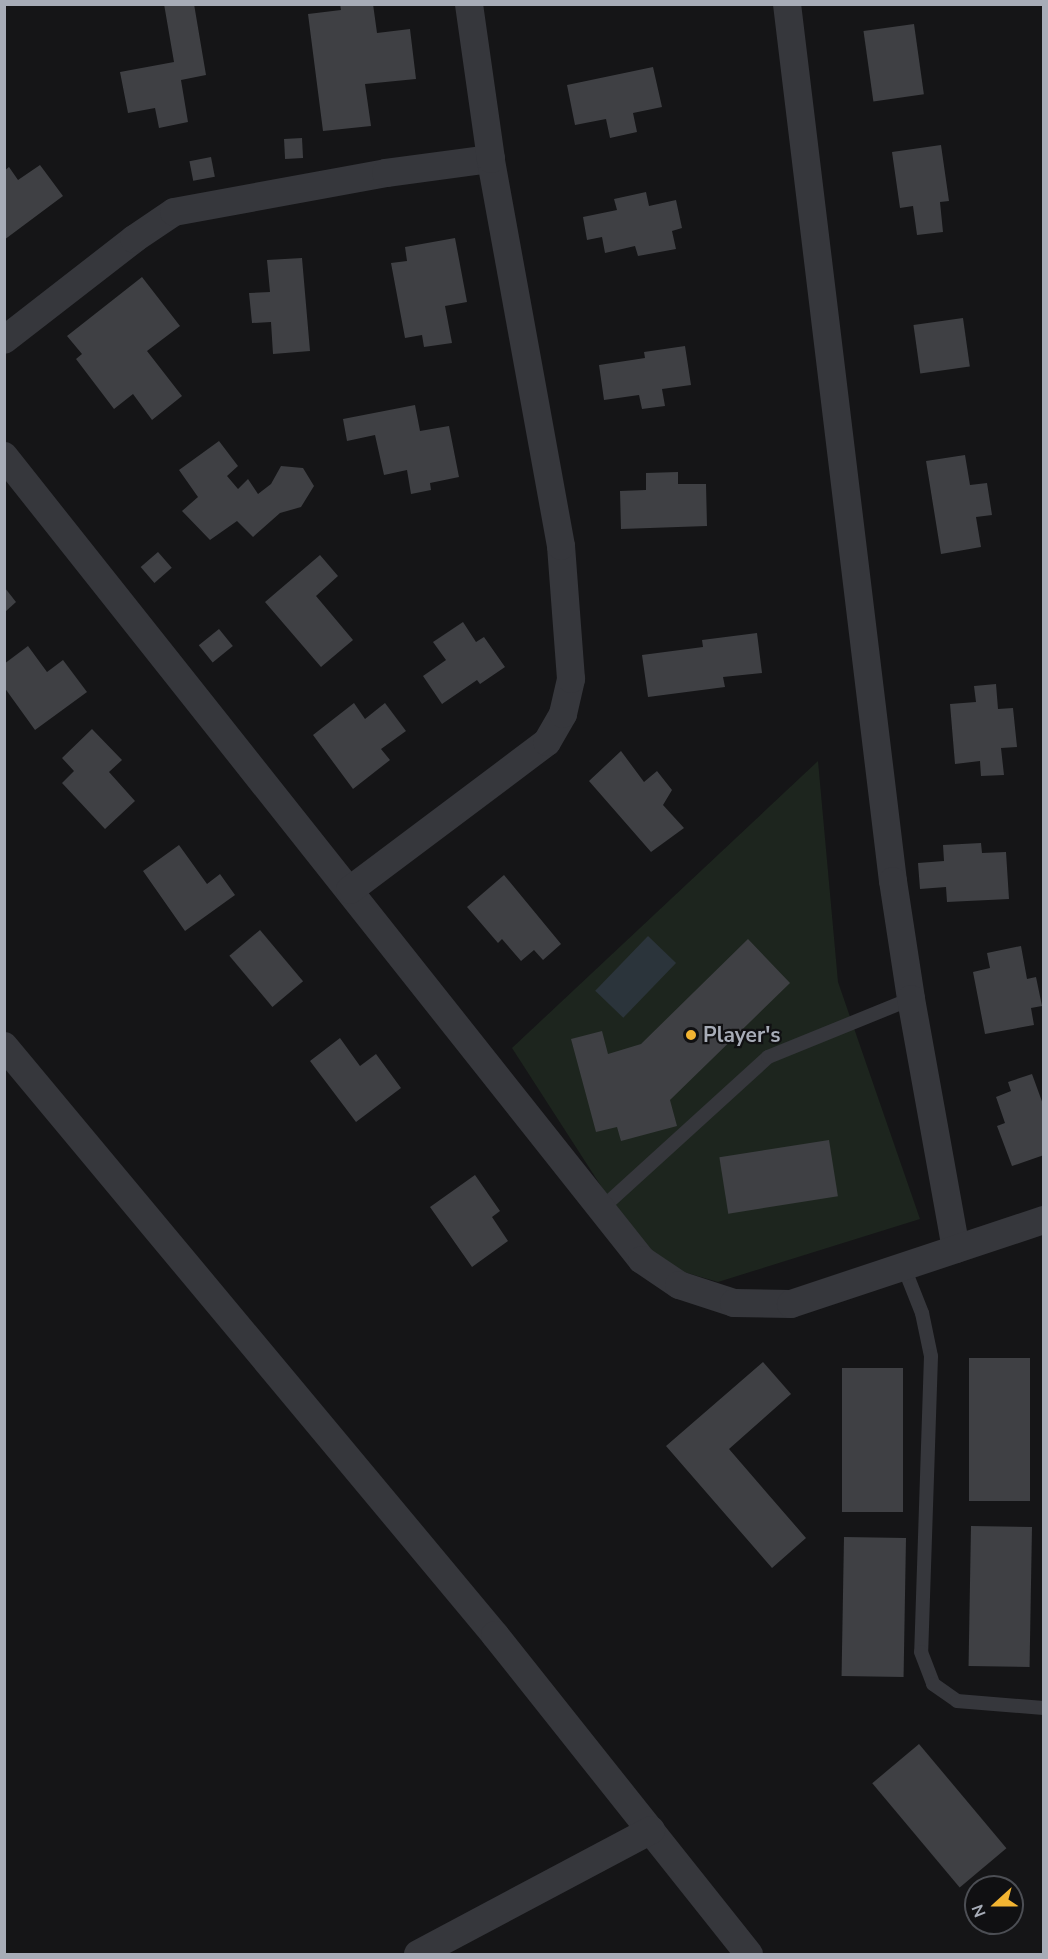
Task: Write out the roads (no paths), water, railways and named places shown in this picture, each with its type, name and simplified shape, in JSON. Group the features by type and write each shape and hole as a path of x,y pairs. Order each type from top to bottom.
{"street":[{"path":"350,890 547,742 563,714 571,680 561,546 491,159 469,4"},
{"path":"787,4 893,881 911,999 956,1249"},
{"path":"4,340 134,239 174,212 386,173 491,159"},
{"path":"4,456 642,1260 679,1285 734,1303 791,1304 1044,1220"},
{"path":"4,1046 495,1635 749,1954"},
{"path":"418,1954 651,1830"}],"lane":[{"path":"601,1209 768,1057 911,999"},
{"path":"903,1265 922,1313 932,1356 921,1652 933,1684 957,1701 1044,1708"}],"place":[{"name":"Player's","path":"691,1035"}]}
